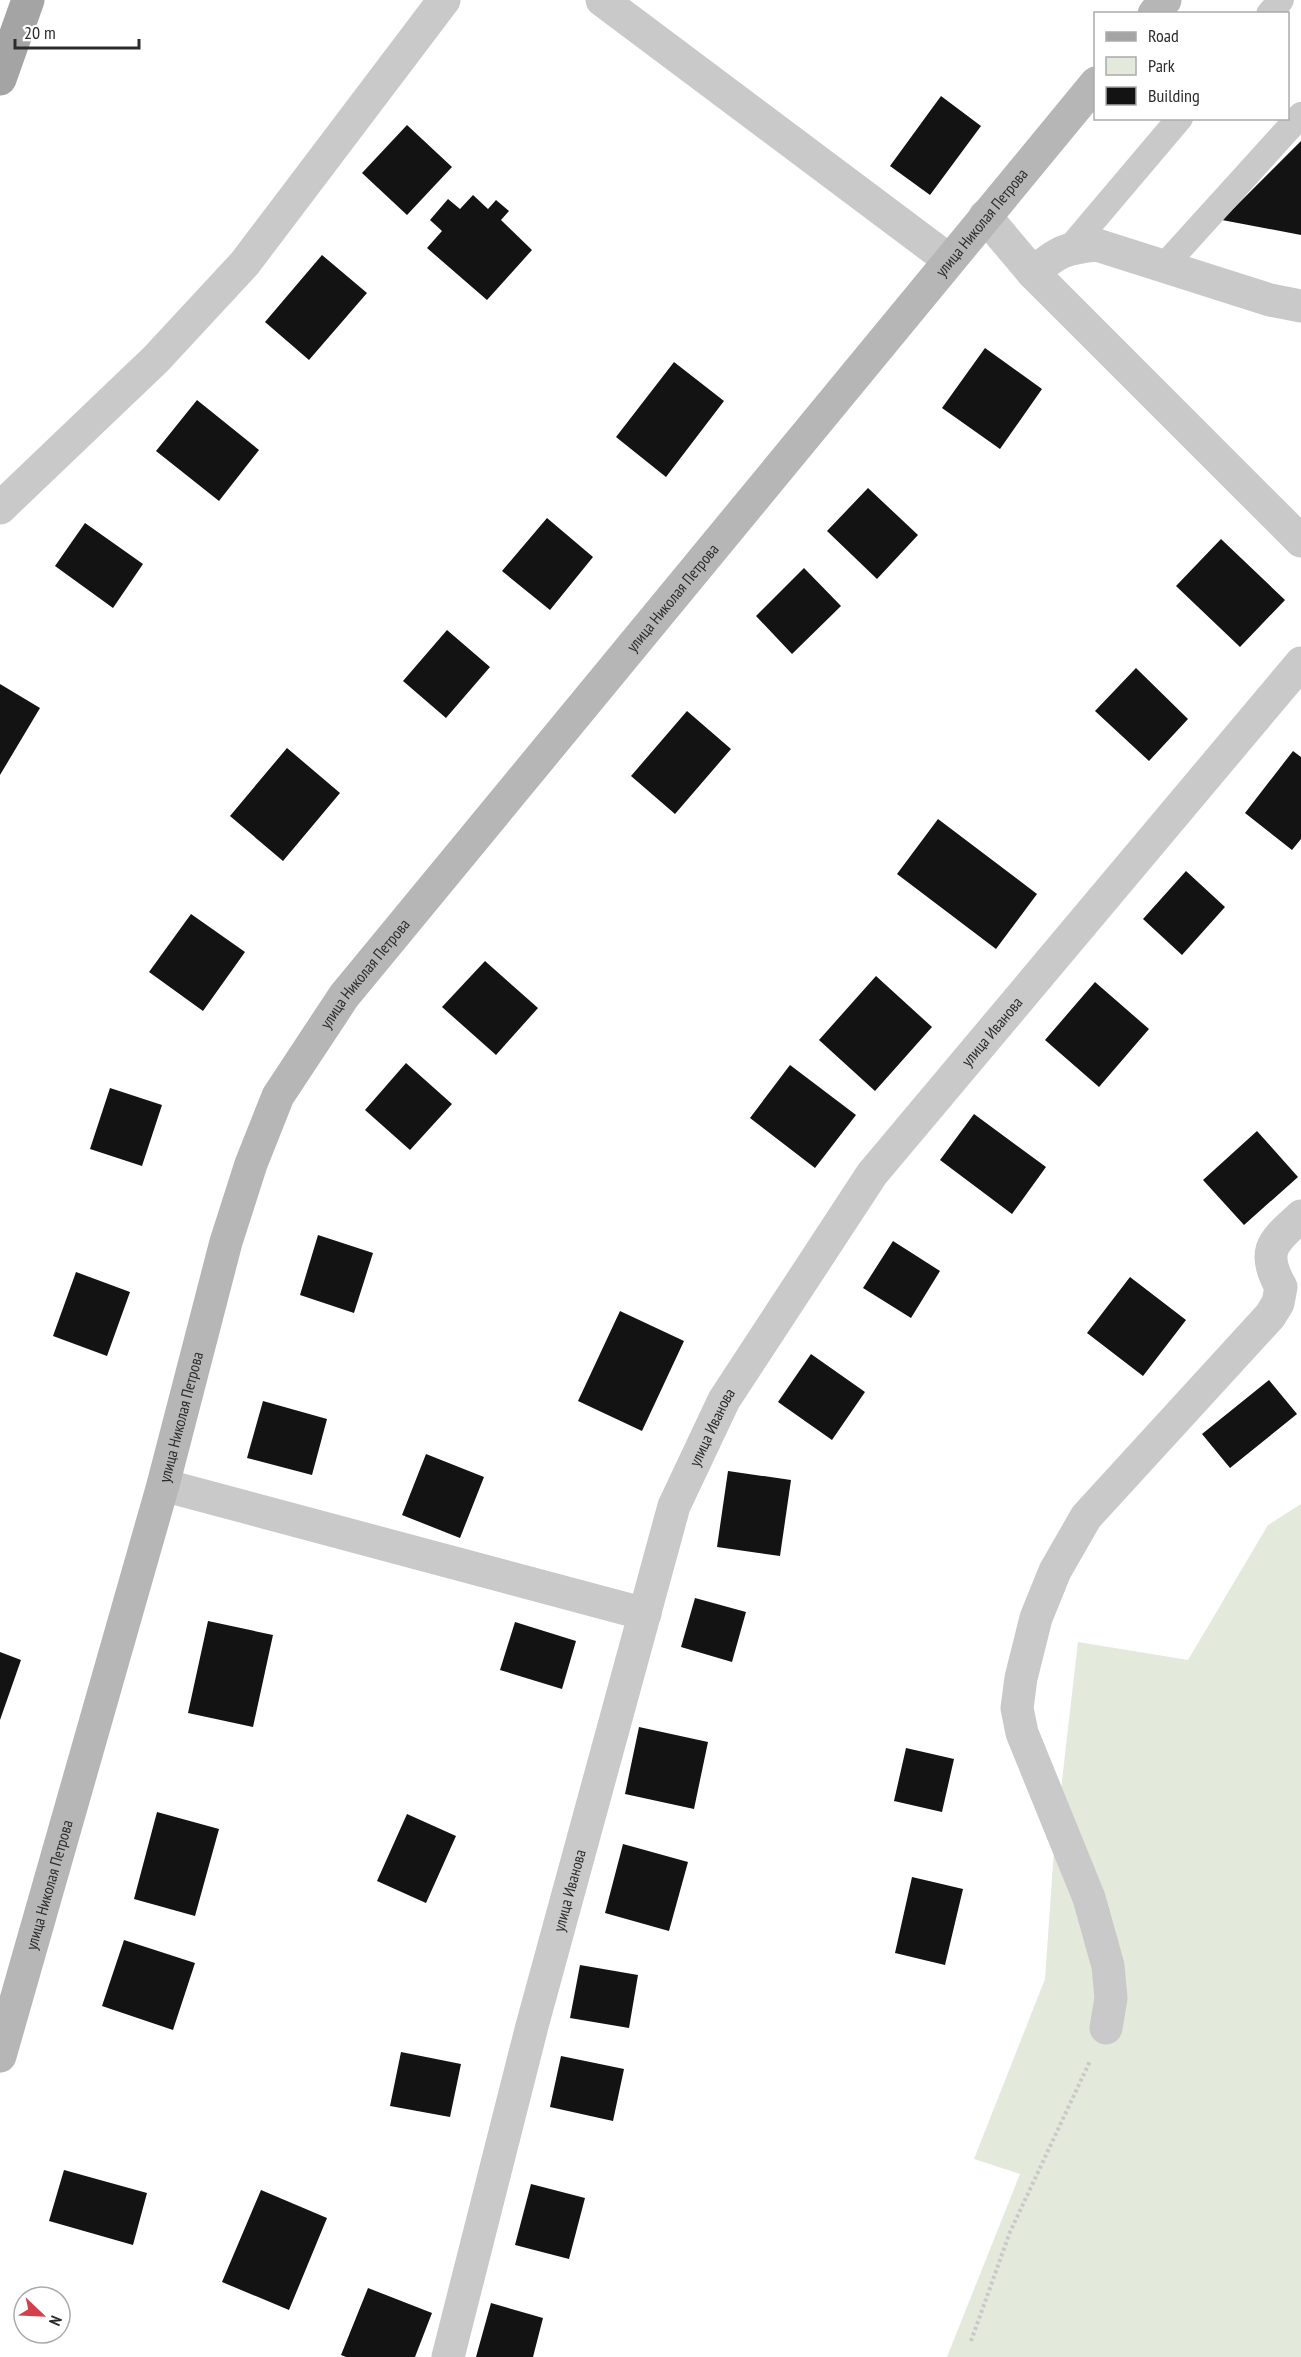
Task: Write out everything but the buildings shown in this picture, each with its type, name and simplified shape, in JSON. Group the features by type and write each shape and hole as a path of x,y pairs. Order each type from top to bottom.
{"main road":[{"path":"0,79 28,0"},
{"path":"1156,12 1165,0"},
{"name":"улица Николая Петрова","path":"0,2056 164,1485 226,1242 251,1164 278,1096 352,987 1094,84"}],"street":[{"path":"0,508 156,359 245,263 444,0"},
{"path":"602,0 949,260"},
{"path":"985,216 1033,273 1301,541"},
{"path":"1033,273 1051,257 1070,248 1097,245 1270,300 1301,306"},
{"name":"улица Иванова","path":"448,2357 532,2026 674,1506 724,1400 872,1174 1301,663"},
{"path":"1106,2028 1111,1998 1108,1966 1092,1910 1022,1733 1017,1708 1023,1668 1036,1618 1051,1581 1086,1517 1270,1316 1278,1303 1281,1287 1272,1270 1271,1255 1276,1239 1301,1216"},
{"path":"164,1485 645,1614"}],"lane":[{"path":"1271,12 1281,0"},
{"path":"1164,266 1301,115"},
{"path":"1070,248 1178,120"}],"path":[{"path":"971,2341 1010,2232 1106,2028"}],"green space":[{"path":"1301,1504 1301,2357 947,2357 1020,2174 974,2159 1045,1979 1054,1850 1078,1642 1188,1660 1268,1525"}]}
